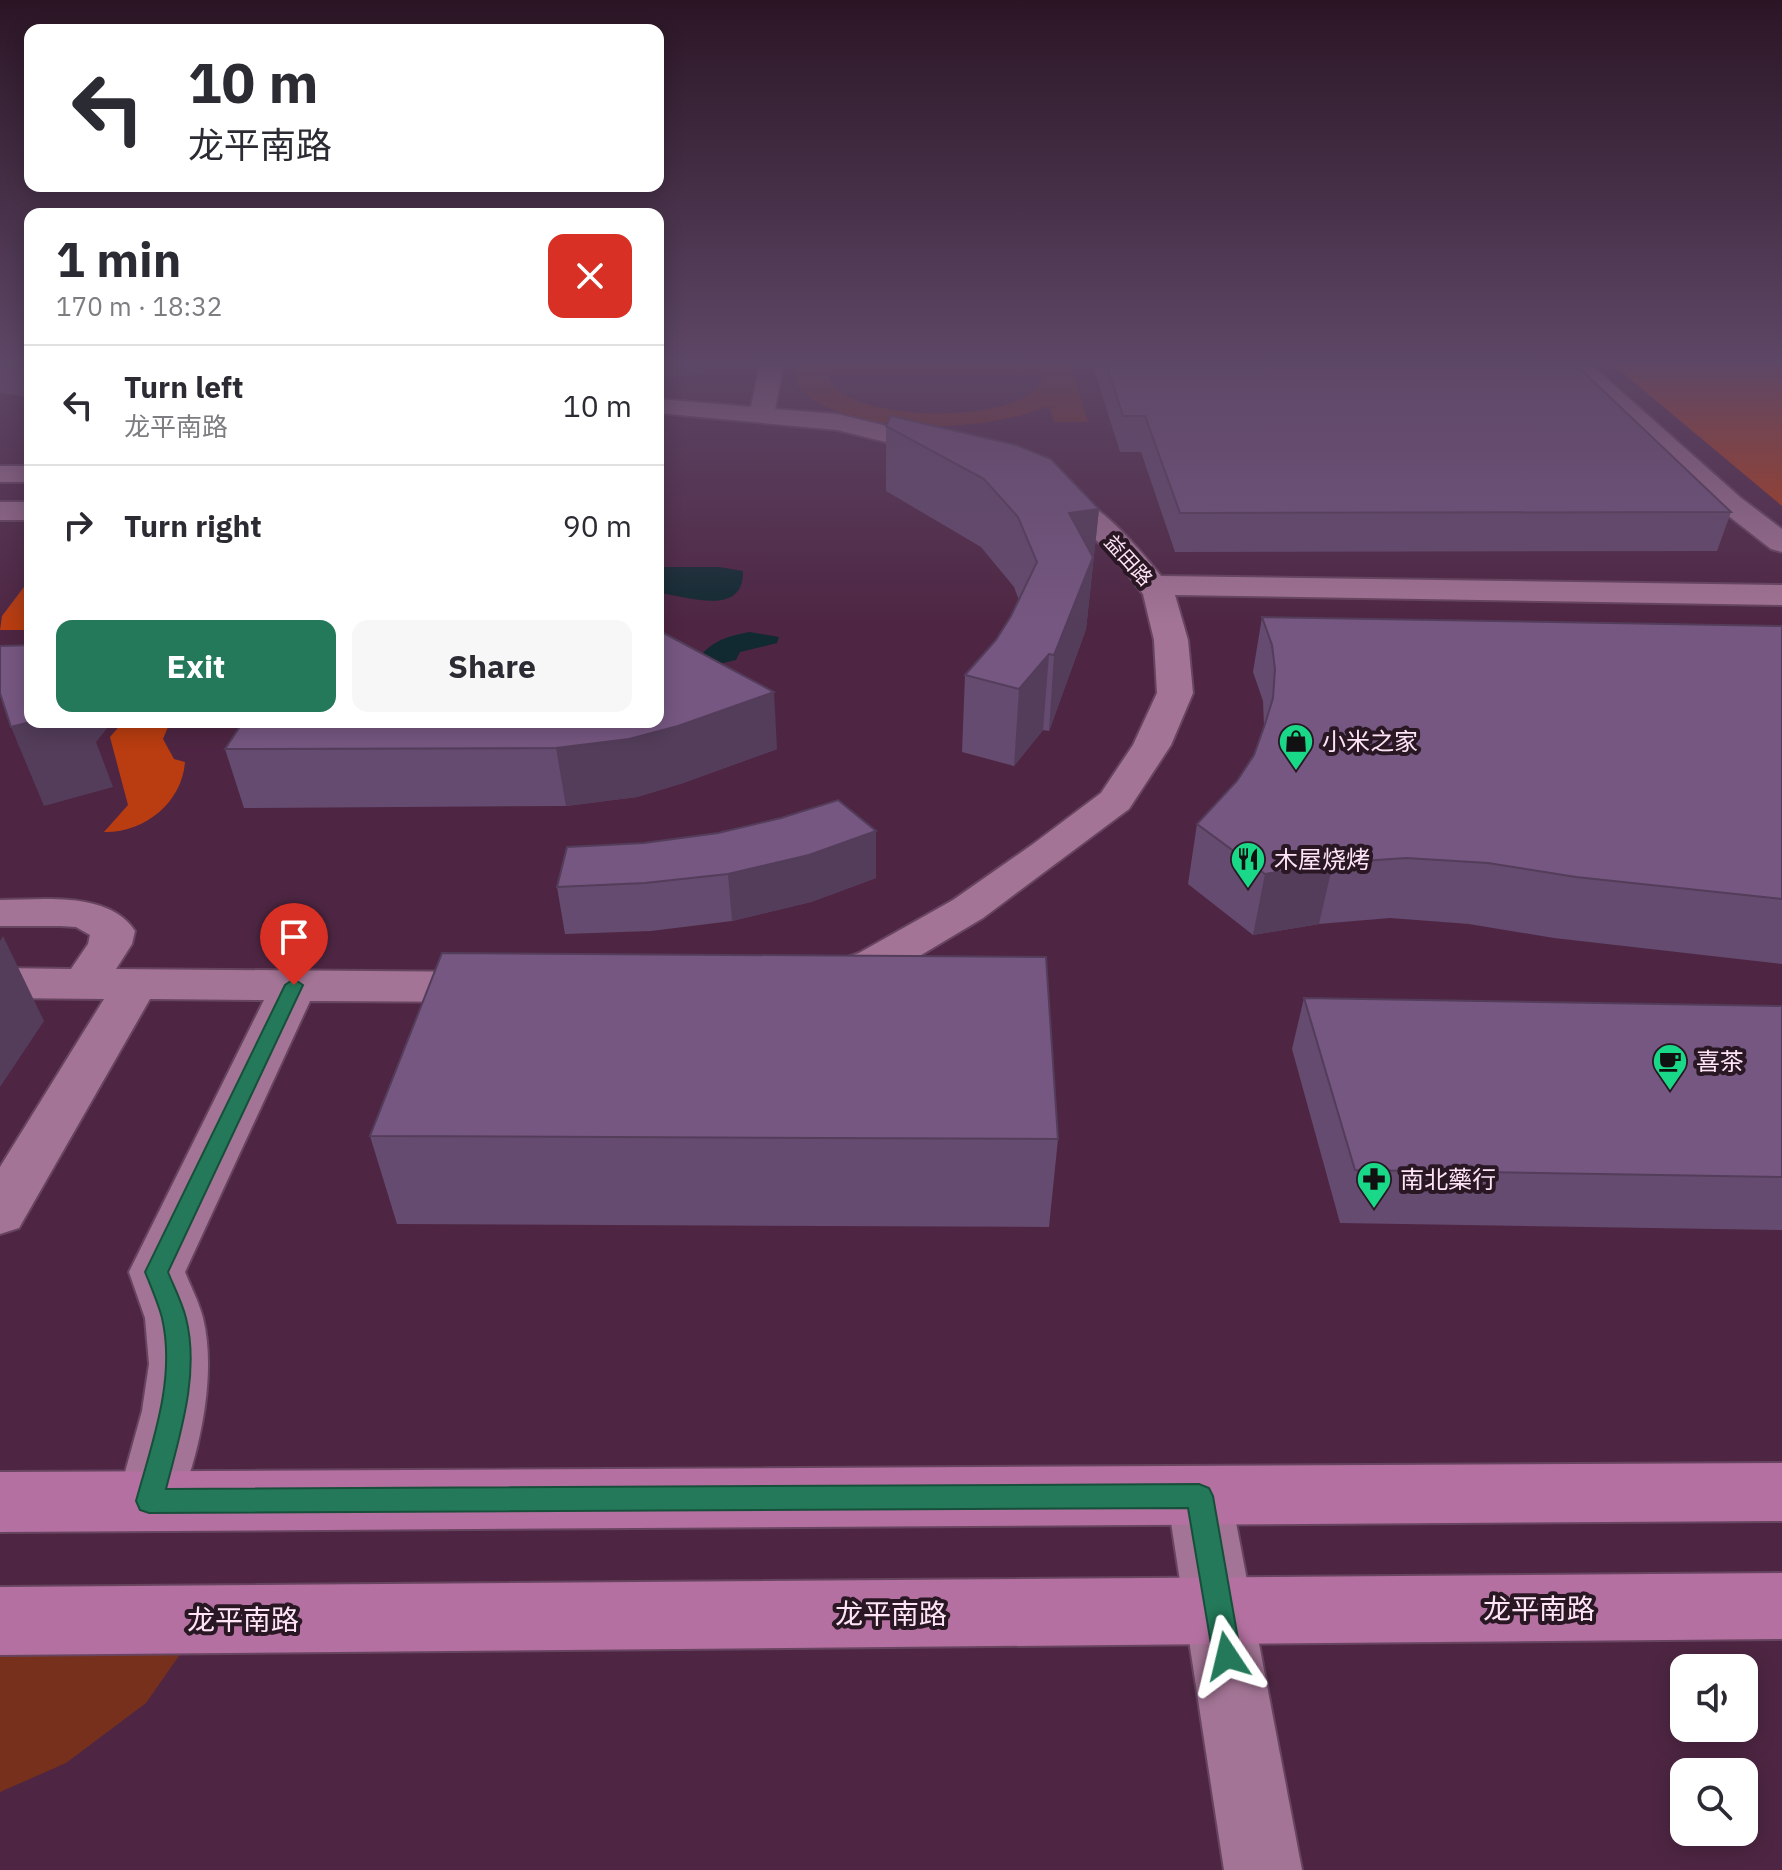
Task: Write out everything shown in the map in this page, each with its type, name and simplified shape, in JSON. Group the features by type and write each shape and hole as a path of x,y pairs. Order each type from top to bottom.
{"main road":[{"path":"0,1502 1782,1492"},
{"name":"龙平南路","path":"0,1621 1782,1606"}],"street":[{"path":"947,450 973,457"},
{"path":"1672,450 1731,504 1782,543"},
{"path":"0,474 24,474"},
{"name":"益田路","path":"793,987 823,983 875,963 968,909 1048,853 1115,801 1152,745 1175,693 1171,640 1159,593 1125,551 1085,514 1016,478"},
{"path":"0,511 24,511"},
{"path":"1152,585 1782,595"},
{"path":"0,913 77,914 105,922 113,931 110,944 84,984"},
{"path":"0,983 529,988"},
{"path":"0,1213 136,984"},
{"path":"149,1501 168,1430 179,1370 174,1319 157,1272 294,985"},
{"path":"1199,1496 1263,1870"}],"shaded area":[{"path":"1715,450 1782,450 1782,506"},
{"path":"24,587 24,630 0,630 2,616"},
{"path":"118,728 168,728 163,739 174,759 185,762 177,790 158,813 133,827 104,832 128,805 110,737"},
{"path":"183,1650 146,1703 66,1763 0,1792 0,1651"}],"water":[{"path":"664,567 719,567 743,571 741,586 734,595 712,601 664,594"},
{"path":"750,632 779,637 777,643 740,652 736,660 711,666 694,665 705,651 718,642"}],"building":[{"path":"931,450 1029,450 1051,459 1099,509 1069,513 1093,557 1054,655 1049,654 1019,689 965,675 996,640 1037,562 1018,517 984,479"},
{"path":"1157,450 1666,450 1731,512 1180,513"},
{"path":"1262,617 1782,626 1782,899 1576,877 1488,863 1406,858 1333,863 1265,874 1197,824 1237,781 1254,755 1265,724 1273,698 1275,669 1272,645"},
{"path":"664,633 774,692 678,726 629,739 556,748 225,749 239,728 664,728"},
{"path":"24,645 24,724 11,727 0,693 0,646"},
{"path":"838,800 876,831 809,855 728,874 645,883 557,887 567,847 644,843 718,833"},
{"path":"442,953 1046,957 1058,1139 370,1136"},
{"path":"1304,998 1782,1006 1782,1177 1355,1170"}],"place":[{"name":"小米之家","path":"1296,772"},
{"name":"木屋烧烤","path":"1248,890"},
{"name":"喜茶","path":"1670,1092"},
{"name":"南北藥行","path":"1374,1210"}],"route":[{"path":"294,985 157,1272 174,1319 179,1370 168,1430 149,1501 1199,1496 1227,1656"}]}
